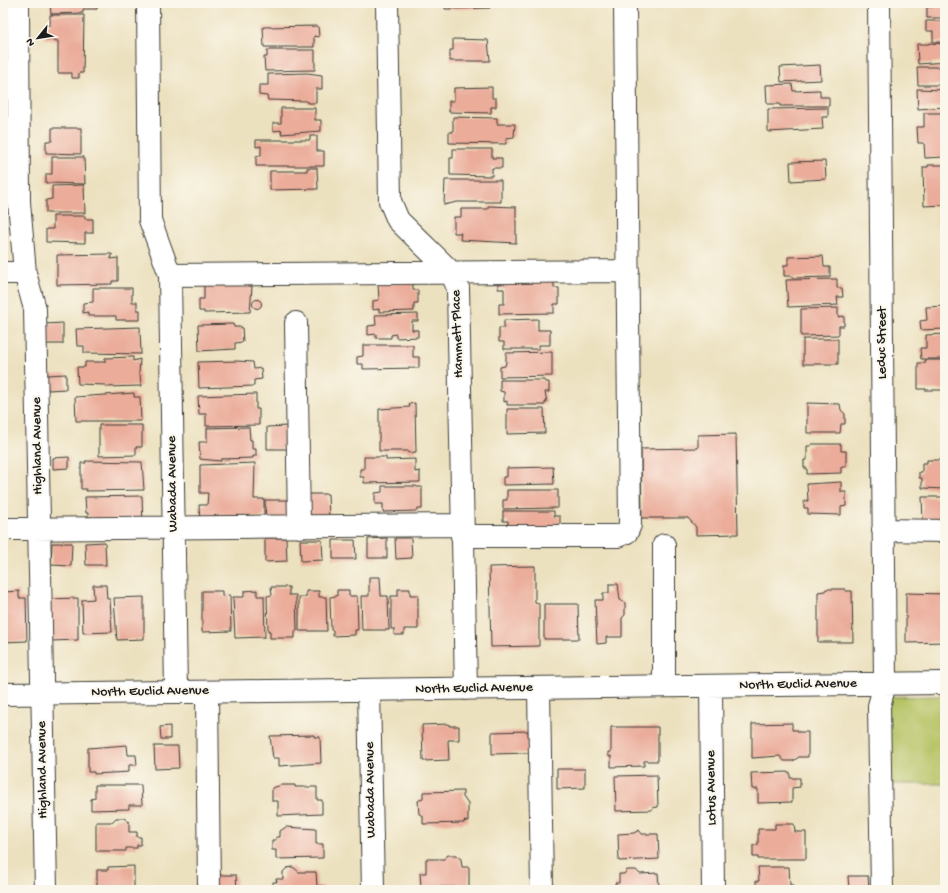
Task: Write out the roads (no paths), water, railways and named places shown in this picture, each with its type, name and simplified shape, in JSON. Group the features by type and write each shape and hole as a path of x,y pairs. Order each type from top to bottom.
{"street":[{"name":"Highland Avenue","path":"18,3 19,202 25,273 35,308 46,890"},
{"name":"Wabada Avenue","path":"148,3 150,220 170,275 176,692"},
{"name":"Hammett Place","path":"387,3 390,201 398,220 451,272 458,288 466,689"},
{"path":"3,529 173,526 299,527 618,536 627,532 630,524 625,3"},
{"name":"Leduc Street","path":"879,3 885,684 879,706 882,890"},
{"path":"170,275 628,271"},
{"path":"3,273 25,273"},
{"path":"296,323 299,527"},
{"path":"884,530 945,530"},
{"path":"664,545 664,686"},
{"name":"North Euclid Avenue","path":"3,694 945,683"},
{"name":"Lotus Avenue","path":"711,686 713,890"},
{"path":"540,688 542,890"},
{"name":"Wabada Avenue","path":"370,690 373,890"},
{"path":"207,692 209,890"}]}
